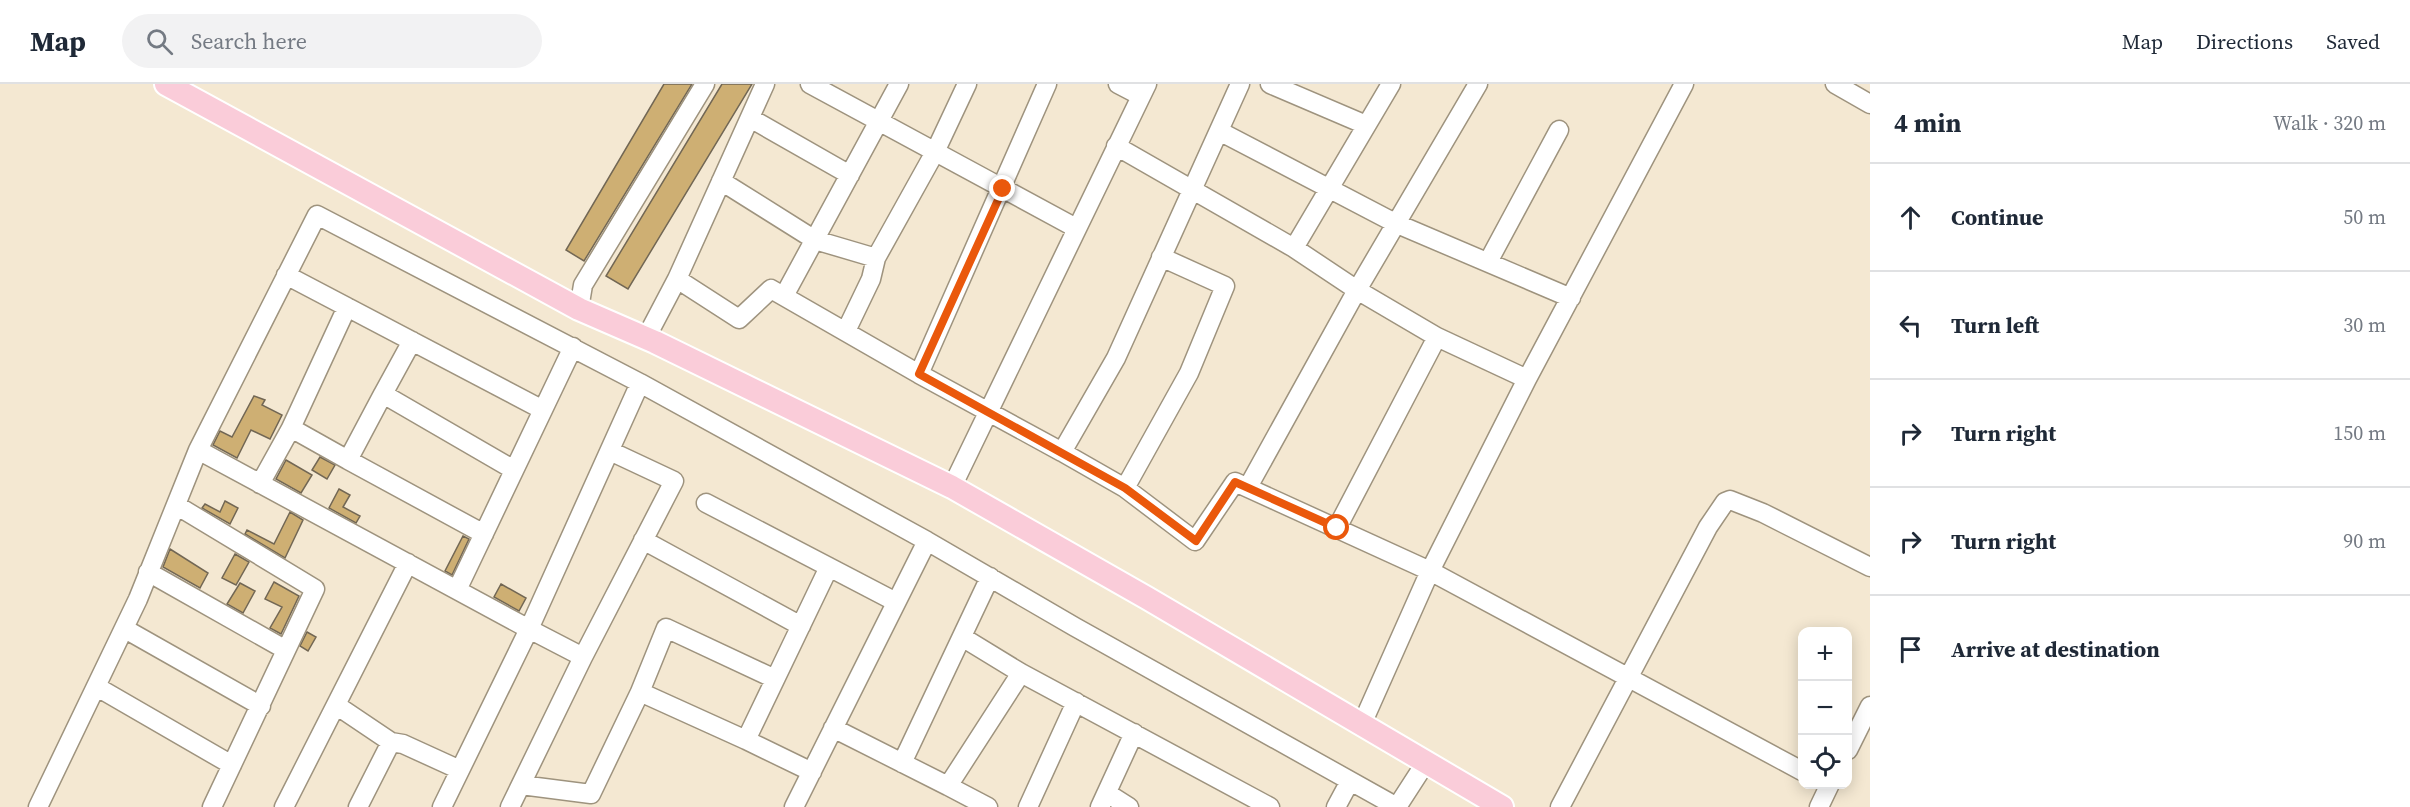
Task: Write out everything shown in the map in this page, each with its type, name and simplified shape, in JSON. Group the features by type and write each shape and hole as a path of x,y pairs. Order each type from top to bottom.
{"main road":[{"path":"166,84 579,309 646,338 952,487 1502,807"}],"street":[{"path":"579,309 583,285 705,84"},
{"path":"646,338 677,279 765,84"},
{"path":"810,84 1076,228"},
{"path":"784,296 899,84"},
{"path":"846,332 871,279 876,258 935,152 967,84"},
{"path":"919,374 1003,189 1025,131 1047,84"},
{"path":"952,487 1144,90 1118,84"},
{"path":"1062,452 1116,358 1240,84"},
{"path":"1269,84 1366,126"},
{"path":"1309,101 1316,84"},
{"path":"1294,248 1391,84"},
{"path":"1248,487 1357,290 1478,84"},
{"path":"1362,724 1430,571 1527,379 1684,84"},
{"path":"1834,84 1870,104"},
{"path":"750,118 850,175"},
{"path":"1488,262 1559,130"},
{"path":"1219,131 1395,224 1571,298"},
{"path":"1116,146 1294,248 1357,290 1437,337 1527,379"},
{"path":"721,181 815,240 876,258"},
{"path":"38,807 124,629 198,450 317,214 573,347 927,540 990,578 1397,807 1426,762"},
{"path":"1125,488 1189,374 1225,286 1161,257"},
{"path":"286,275 543,410"},
{"path":"677,279 739,319 771,289 986,413 1125,488 1196,541 1235,482 1248,487 1430,571 1798,768"},
{"path":"260,484 291,428 347,307"},
{"path":"1337,528 1437,337"},
{"path":"348,460 412,341"},
{"path":"457,590 573,347"},
{"path":"442,807 529,629 640,383"},
{"path":"383,394 514,470"},
{"path":"291,428 484,534"},
{"path":"198,450 584,657"},
{"path":"510,807 674,481 610,451"},
{"path":"1560,807 1708,527 1725,502 1730,500 1763,513 1870,567"},
{"path":"706,503 896,602"},
{"path":"176,505 315,589 212,807"},
{"path":"643,540 801,626"},
{"path":"794,807 927,540"},
{"path":"284,807 408,563"},
{"path":"746,740 829,567"},
{"path":"148,572 286,650"},
{"path":"902,763 990,578"},
{"path":"521,785 591,795 640,692 666,628 775,679"},
{"path":"124,629 261,706"},
{"path":"962,637 1021,673 1270,807"},
{"path":"948,786 1021,673"},
{"path":"97,687 232,765"},
{"path":"640,692 812,772"},
{"path":"1028,807 1076,702"},
{"path":"336,705 391,742 403,744 460,770"},
{"path":"1852,742 1870,706"},
{"path":"833,728 988,807"},
{"path":"1129,807 1103,800 1134,733"},
{"path":"358,807 391,742"},
{"path":"1336,807 1350,781"},
{"path":"1819,807 1827,789"}],"building":[{"path":"664,84 692,84 584,261 566,250"},
{"path":"722,84 752,84 628,289 606,276"},
{"path":"254,396 265,400 262,405 282,415 270,439 251,430 237,458 213,445 220,431 232,437"},
{"path":"320,457 335,465 327,479 312,470"},
{"path":"286,460 312,475 301,493 276,479"},
{"path":"339,489 350,495 343,507 360,516 356,523 329,508"},
{"path":"225,501 238,508 230,524 202,508 205,504 220,512"},
{"path":"290,512 303,520 285,558 245,534 247,530 274,544"},
{"path":"463,536 469,539 452,575 445,571"},
{"path":"170,549 208,573 200,588 163,567"},
{"path":"235,554 249,562 236,585 222,578"},
{"path":"274,582 299,596 281,634 270,628 282,607 265,599"},
{"path":"240,583 255,591 243,613 227,604"},
{"path":"501,584 526,598 519,611 494,597"},
{"path":"307,632 316,637 308,651 300,646"}],"route":[{"path":"1003,189 919,374 1125,488 1196,541 1235,482 1337,528"}]}
